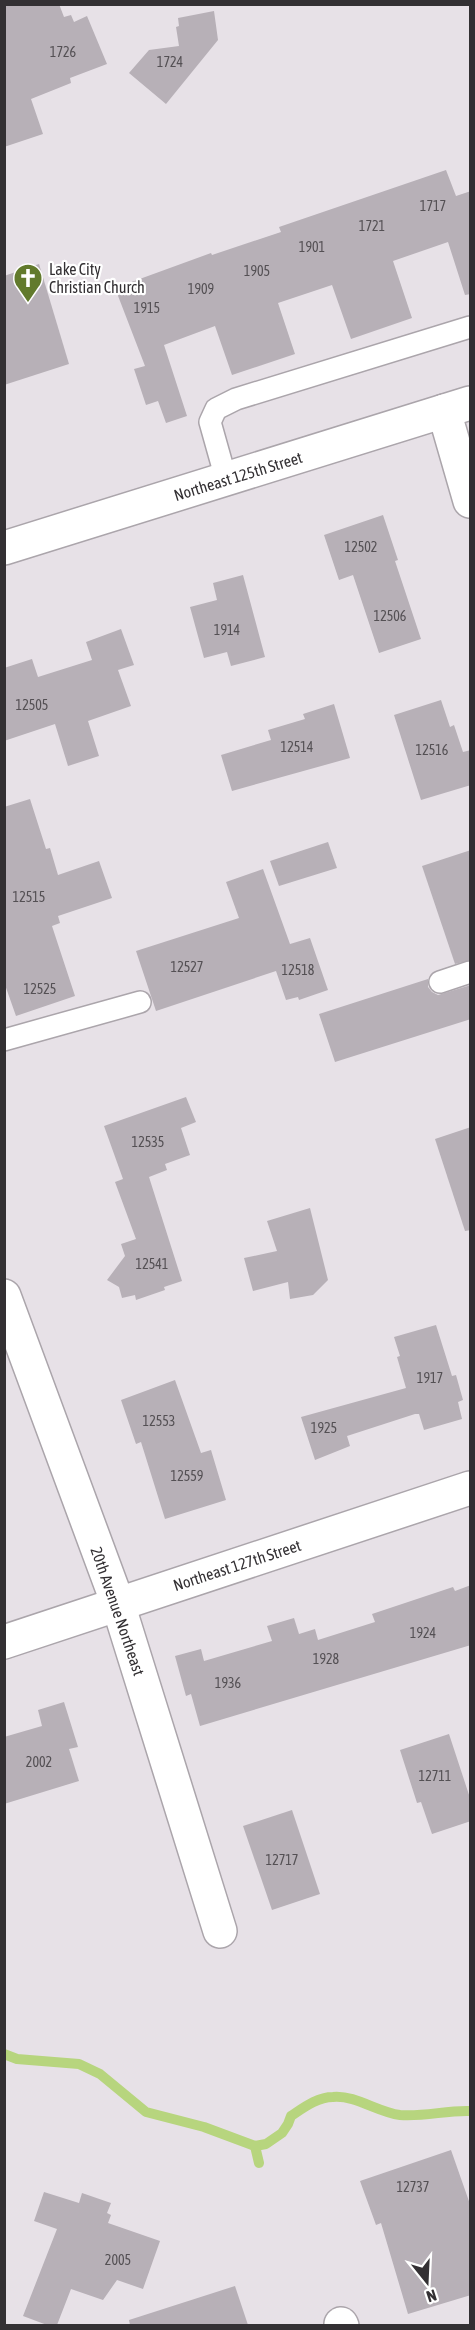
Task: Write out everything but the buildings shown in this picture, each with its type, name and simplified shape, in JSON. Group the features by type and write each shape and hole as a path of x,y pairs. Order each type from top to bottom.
{"street":[{"name":"Northeast 125th Street","path":"4,548 457,407"},
{"path":"457,407 471,501"},
{"name":"20th Avenue Northeast","path":"4,1296 118,1604 220,1931"},
{"name":"Northeast 127th Street","path":"4,1642 471,1488"}],"lane":[{"path":"226,479 210,422 216,409 236,399 471,327"},
{"path":"440,982 471,972"},
{"path":"4,1040 140,1002"}],"waterway":[{"path":"4,2054 17,2059 79,2064 100,2074 146,2112 204,2127 255,2146 266,2144 282,2133 291,2116 327,2097 342,2097 400,2115 470,2111"},
{"path":"255,2146 259,2163"}],"place":[{"name":"Lake City Christian Church","path":"28,304"}]}
